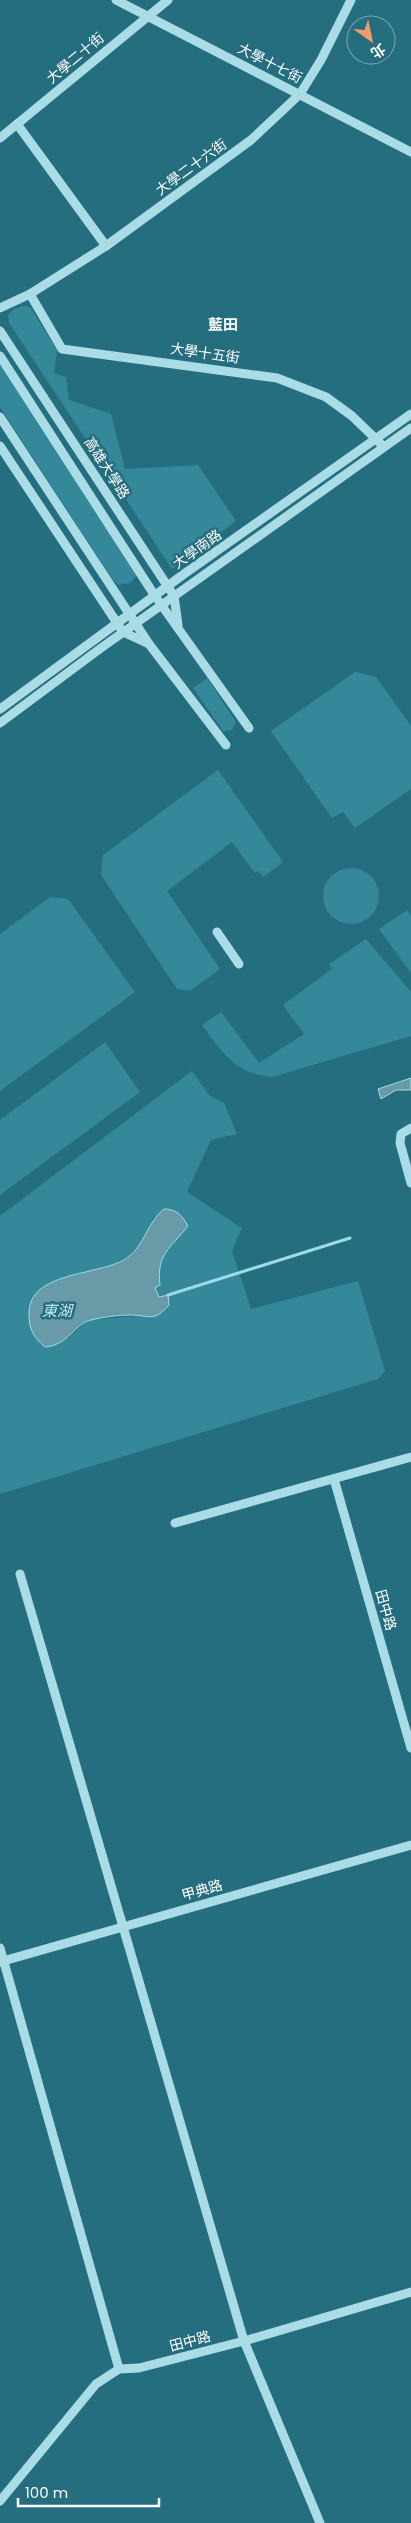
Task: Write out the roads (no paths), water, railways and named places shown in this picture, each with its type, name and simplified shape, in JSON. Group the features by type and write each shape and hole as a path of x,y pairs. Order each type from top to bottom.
{"street":[{"name":"大學十七街","path":"116,0 411,152"},
{"name":"大學二十街","path":"0,138 147,15 168,0"},
{"name":"大學二十六街","path":"0,308 30,294 106,246 251,140 300,94 321,60 351,0"},
{"path":"18,124 106,246"},
{"name":"大學十五街","path":"30,294 62,349 277,378 326,397 352,416 378,439 384,448"},
{"name":"高雄大學路","path":"0,331 168,586 174,596 178,626"},
{"name":"高雄大學路","path":"0,356 155,596 193,647 248,728"},
{"name":"大學南路","path":"0,709 168,586 411,414"},
{"path":"0,417 135,624 226,745"},
{"name":"大學南路","path":"0,723 122,632 411,428"},
{"path":"0,446 122,632 149,644"},
{"path":"217,932 239,964"},
{"path":"411,1128 402,1134 400,1143 411,1183"},
{"path":"175,1522 411,1457"},
{"name":"田中路","path":"334,1479 411,1748"},
{"path":"20,1574 244,2341 320,2523"},
{"name":"甲典路","path":"2,1961 411,1846"},
{"path":"0,1948 2,1961 119,2369"},
{"name":"田中路","path":"0,2501 96,2384 119,2369 139,2368 244,2341 411,2292"}],"water":[{"path":"411,1078 411,1090 396,1090 381,1099 378,1089"},
{"name":"東湖","path":"164,1209 178,1213 188,1226 166,1252 160,1266 160,1285 155,1288 159,1297 168,1295 169,1305 164,1311 151,1317 121,1315 91,1320 80,1325 60,1342 45,1347 32,1332 29,1314 32,1300 40,1290 52,1282 99,1269 125,1259 137,1248 153,1221"}],"waterway":[{"path":"168,1295 350,1238"}],"district":[{"name":"藍田","path":"223,325"}]}
